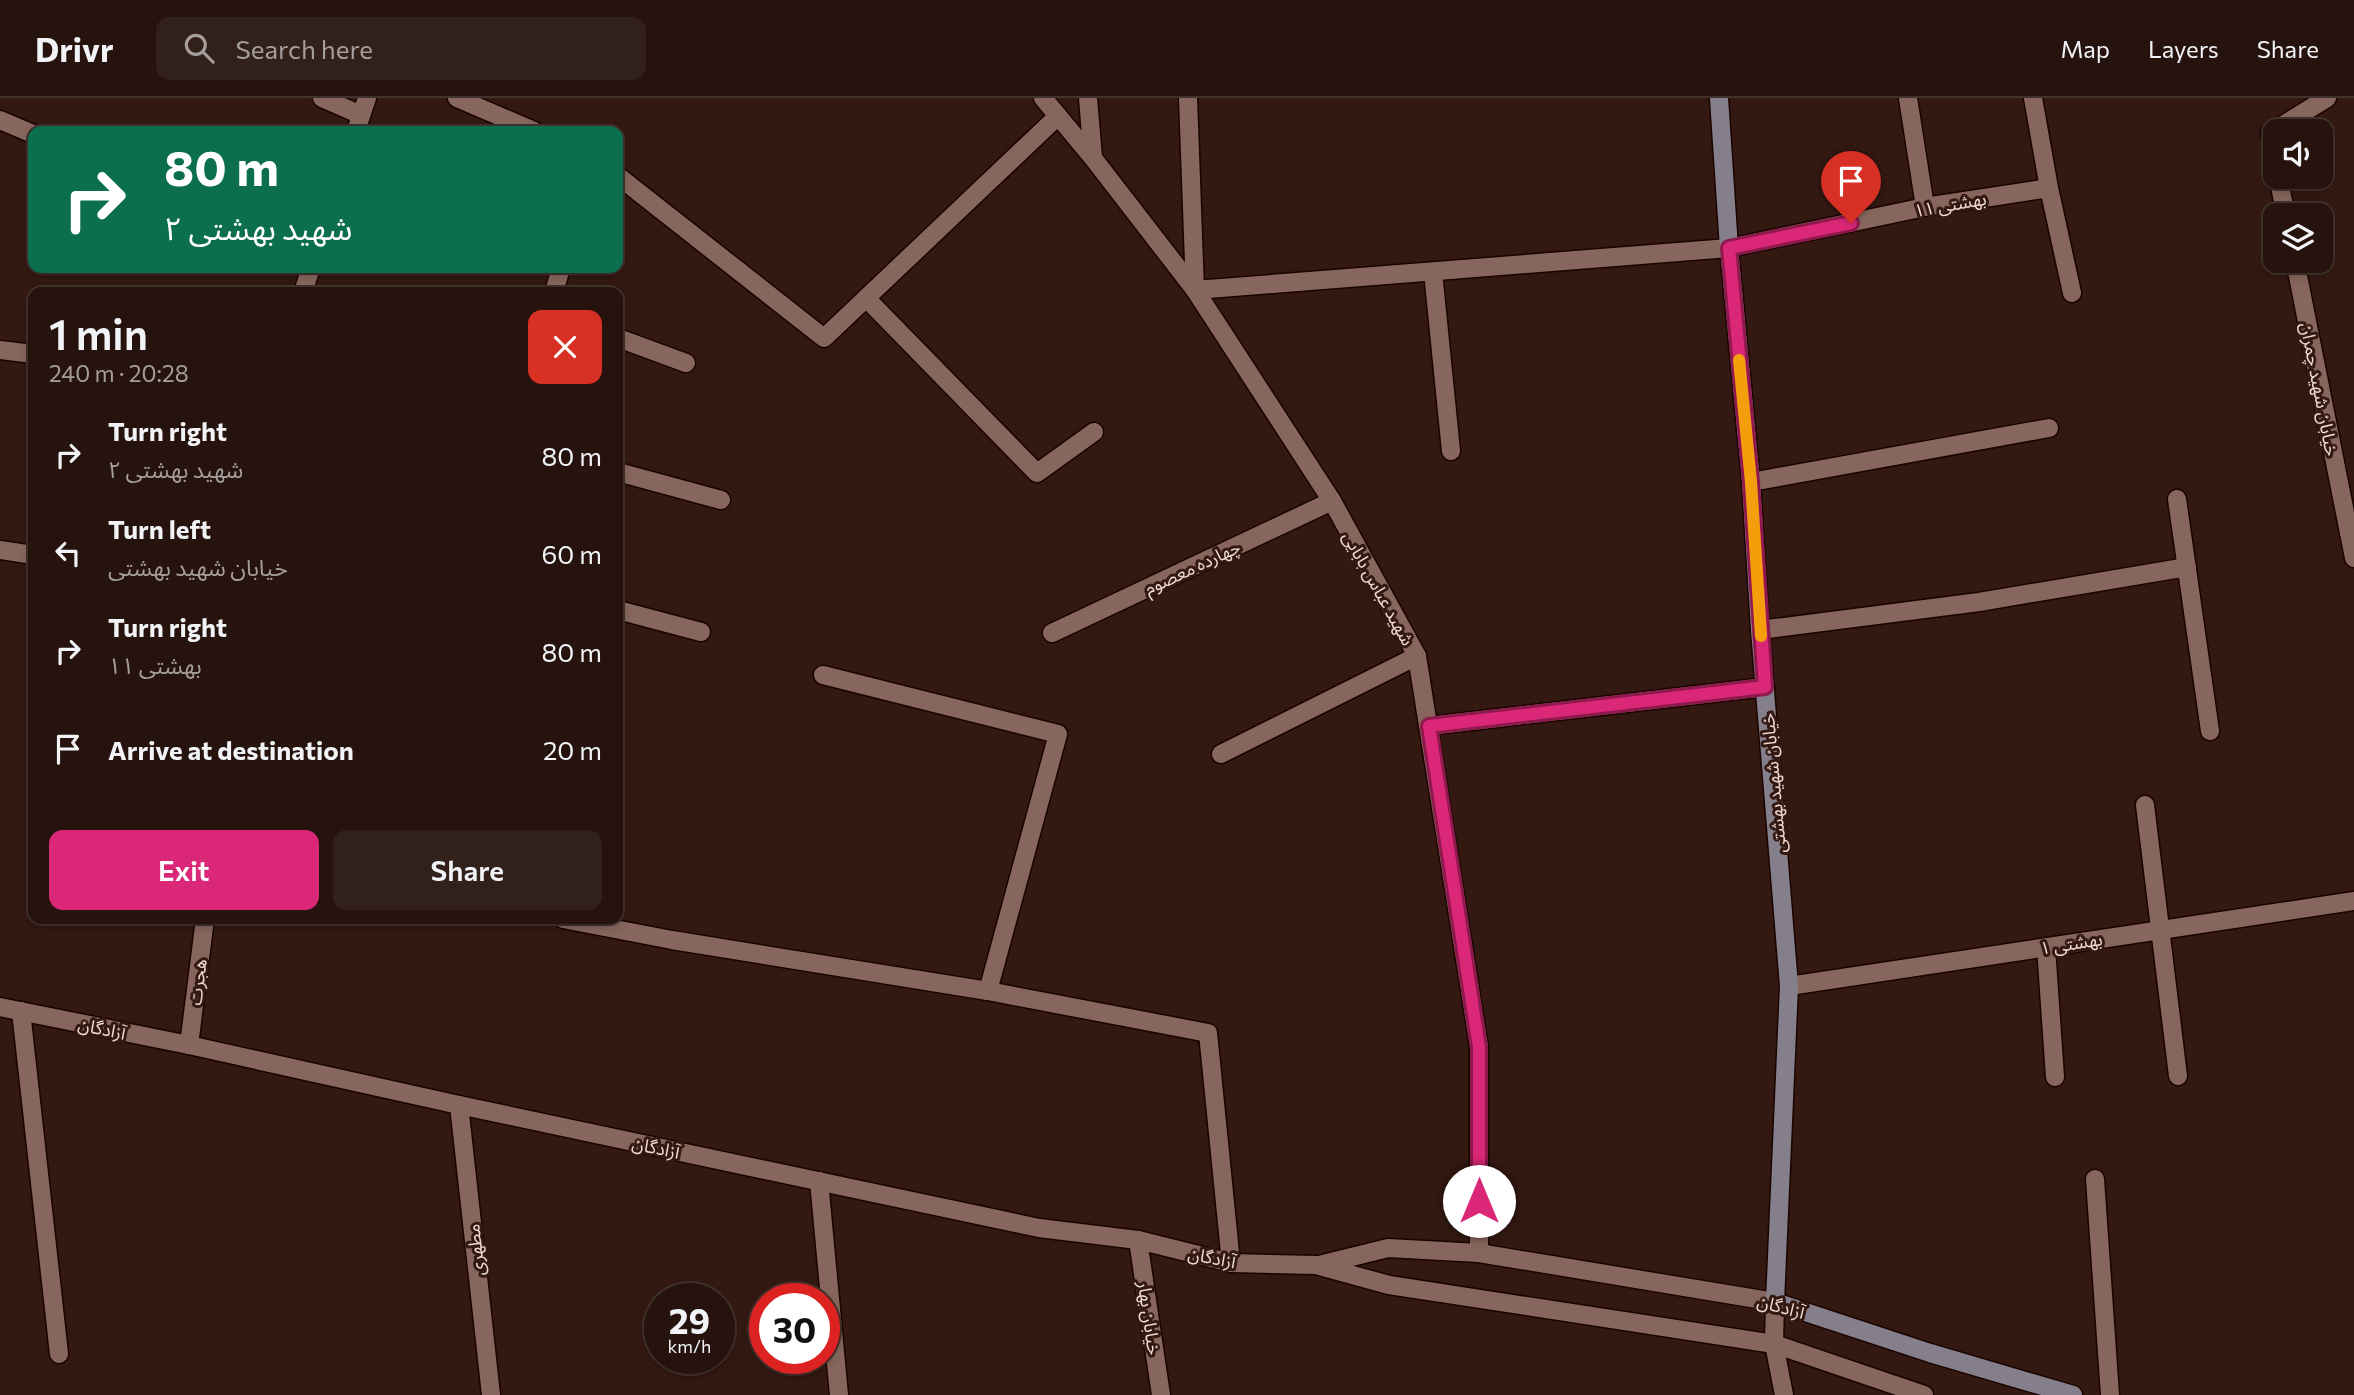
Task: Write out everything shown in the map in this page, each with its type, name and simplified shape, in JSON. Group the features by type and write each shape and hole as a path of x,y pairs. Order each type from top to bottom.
{"main road":[{"name":"خیابان شهید بهشتی","path":"1718,98 1751,482 1789,986 1775,1302"},
{"name":"آزادگان","path":"1775,1302 1930,1353 2073,1395"}],"street":[{"path":"322,98 361,115"},
{"path":"457,98 522,126"},
{"name":"شهید عباس بابایی","path":"1043,98 1195,290 1332,500 1417,656 1479,1047 1479,1253"},
{"path":"1088,98 1093,158"},
{"path":"1188,98 1195,290"},
{"path":"1908,98 1925,207"},
{"path":"2033,98 2071,293"},
{"path":"2293,119 2327,98"},
{"path":"623,180 824,338 1058,116"},
{"path":"0,120 28,132"},
{"name":"بهشتی ۱۱","path":"1195,290 1729,248 1925,207 2049,188"},
{"path":"1433,272 1451,451"},
{"name":"خیابان شهید چمران","path":"2297,273 2354,558"},
{"path":"866,298 1037,473 1094,432"},
{"path":"623,340 686,363"},
{"path":"0,350 28,353"},
{"path":"1751,482 2049,428"},
{"path":"623,473 721,500"},
{"path":"2177,499 2210,731"},
{"name":"چهارده معصوم","path":"1052,633 1332,500"},
{"path":"0,550 28,554"},
{"path":"1760,629 1979,602 2187,567"},
{"path":"623,611 701,632"},
{"path":"1222,754 1417,656"},
{"path":"823,676 1058,734 988,990"},
{"path":"1429,726 1765,687"},
{"path":"2145,806 2178,1076"},
{"name":"بهشتی ۱","path":"1789,986 2354,901"},
{"name":"هجرت","path":"189,1045 204,924"},
{"path":"589,924 672,940 988,990 1208,1033 1231,1263"},
{"path":"2046,947 2055,1077"},
{"name":"آزادگان","path":"0,1007 189,1045 1039,1228 1138,1240 1231,1263 1316,1265 1389,1285 1774,1343 1924,1395"},
{"path":"21,1011 59,1354"},
{"name":"مطهری","path":"459,1105 491,1395"},
{"path":"2095,1179 2110,1395"},
{"path":"819,1181 839,1395"},
{"name":"خیابان بهار","path":"1138,1240 1161,1395"},
{"name":"آزادگان","path":"1316,1265 1388,1248 1479,1253 1775,1302"},
{"path":"1775,1302 1774,1343 1784,1395"}],"slow traffic":[{"path":"1739,360 1751,482 1761,636"}],"route":[{"path":"1479,1201 1479,1047 1429,726 1765,687 1751,482 1729,248 1851,223"}]}
